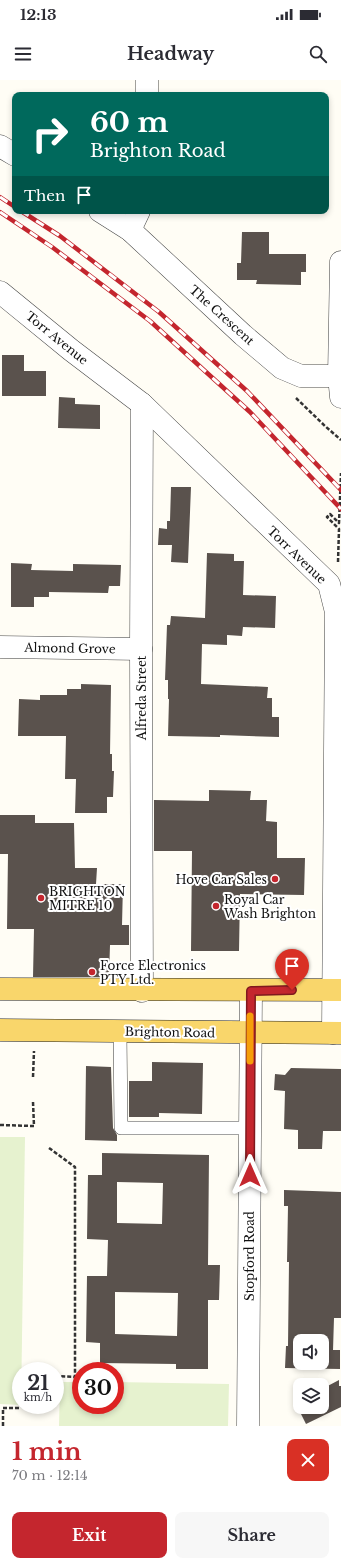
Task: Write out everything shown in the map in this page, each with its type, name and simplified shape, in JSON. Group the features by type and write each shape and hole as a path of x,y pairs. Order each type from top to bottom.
{"main road":[{"path":"0,989 142,991 337,990"},
{"name":"Brighton Road","path":"0,1030 337,1033"}],"street":[{"path":"147,80 147,92"},
{"path":"0,146 12,153"},
{"name":"The Crescent","path":"105,214 130,230 243,335 282,368 301,376 340,387"},
{"path":"130,230 138,214"},
{"path":"340,387 341,262"},
{"name":"Torr Avenue","path":"0,292 71,350 142,404 328,584 336,612 337,1033"},
{"name":"Alfreda Street","path":"142,404 142,991"},
{"name":"Almond Grove","path":"0,647 141,649"},
{"name":"Stopford Road","path":"248,1426 251,991"}],"lane":[{"path":"120,1032 121,1128 250,1128"}],"path":[{"path":"328,584 337,571 339,529 327,517 330,514 339,523 341,473"},
{"path":"33,1076 34,1046"},
{"path":"0,1125 34,1126 33,1102"},
{"path":"49,1148 75,1167 75,1377 64,1376"},
{"path":"4,1426 3,1408 12,1408"}],"green space":[{"path":"0,1137 25,1137 22,1362 12,1362 12,1405 0,1404"},
{"path":"64,1382 72,1382 72,1414 124,1414 124,1382 229,1384 228,1426 59,1426 59,1414 64,1414"}],"building":[{"path":"242,232 269,232 269,254 306,254 306,272 301,272 301,285 256,284 257,280 237,280 237,263 241,263"},
{"path":"2,355 24,355 24,371 46,371 46,396 2,396"},
{"path":"59,397 75,398 75,404 100,405 100,429 58,428"},
{"path":"171,487 191,487 188,563 171,562 172,545 158,545 159,528 167,529 167,521 170,521"},
{"path":"207,553 234,554 234,561 244,561 243,595 276,596 275,628 243,627 242,636 227,635 227,645 202,644 201,684 268,687 267,698 272,698 272,717 279,717 279,737 220,735 220,737 168,736 168,680 165,680 167,625 170,625 171,616 205,618"},
{"path":"11,563 32,564 31,570 73,571 73,564 121,565 120,586 109,586 108,593 49,592 49,597 34,597 34,607 11,607"},
{"path":"81,684 111,685 110,754 112,754 112,771 114,771 113,797 107,797 107,813 75,813 76,779 65,779 66,736 18,736 19,699 40,700 40,695 67,695 67,689 81,689"},
{"path":"209,790 251,791 250,800 267,800 266,821 277,822 277,858 305,858 304,895 240,894 239,951 191,951 192,851 154,851 154,800 209,801"},
{"name":"BRIGHTON MITRE 10","path":"0,815 35,815 35,823 74,823 75,868 97,868 96,884 123,884 122,925 129,925 129,945 110,945 109,977 33,977 34,929 7,929 8,854 0,854"},
{"path":"152,1062 203,1063 202,1114 159,1113 159,1117 129,1117 129,1081 152,1081"},
{"path":"86,1066 111,1067 113,1128 117,1135 117,1141 85,1140"},
{"path":"291,1068 341,1069 341,1131 323,1131 322,1149 298,1149 298,1130 284,1129 285,1091 274,1090 275,1074 285,1075"},
{"path":"102,1153 209,1155 208,1265 220,1265 219,1300 208,1300 208,1369 176,1369 176,1364 100,1362 100,1343 86,1342 87,1276 107,1276 108,1240 87,1239 88,1175 102,1175","holes":["117,1182 163,1183 162,1224 117,1223","115,1292 178,1293 177,1336 115,1334"]},
{"path":"284,1190 341,1192 341,1318 334,1318 333,1350 340,1350 340,1369 329,1369 329,1334 293,1334 293,1368 285,1368 286,1346 288,1346 288,1206 284,1206"},
{"path":"339,1380 339,1386 341,1386 341,1407 329,1413 329,1385"},
{"path":"301,1414 327,1414 306,1424"}],"railway":[{"path":"0,197 12,205"},
{"path":"0,212 52,247 150,321 250,412 341,509"},
{"path":"26,214 60,236 159,312 247,391 341,490"}],"slow traffic":[{"path":"250,1016 250,1061"}],"place":[{"name":"Hove Car Sales","path":"275,879"},
{"name":"BRIGHTON MITRE 10","path":"41,898"},
{"name":"Royal Car Wash Brighton","path":"216,906"},
{"name":"Force Electronics PTY Ltd.","path":"92,972"}],"route":[{"path":"250,1175 251,991 292,990"}]}
